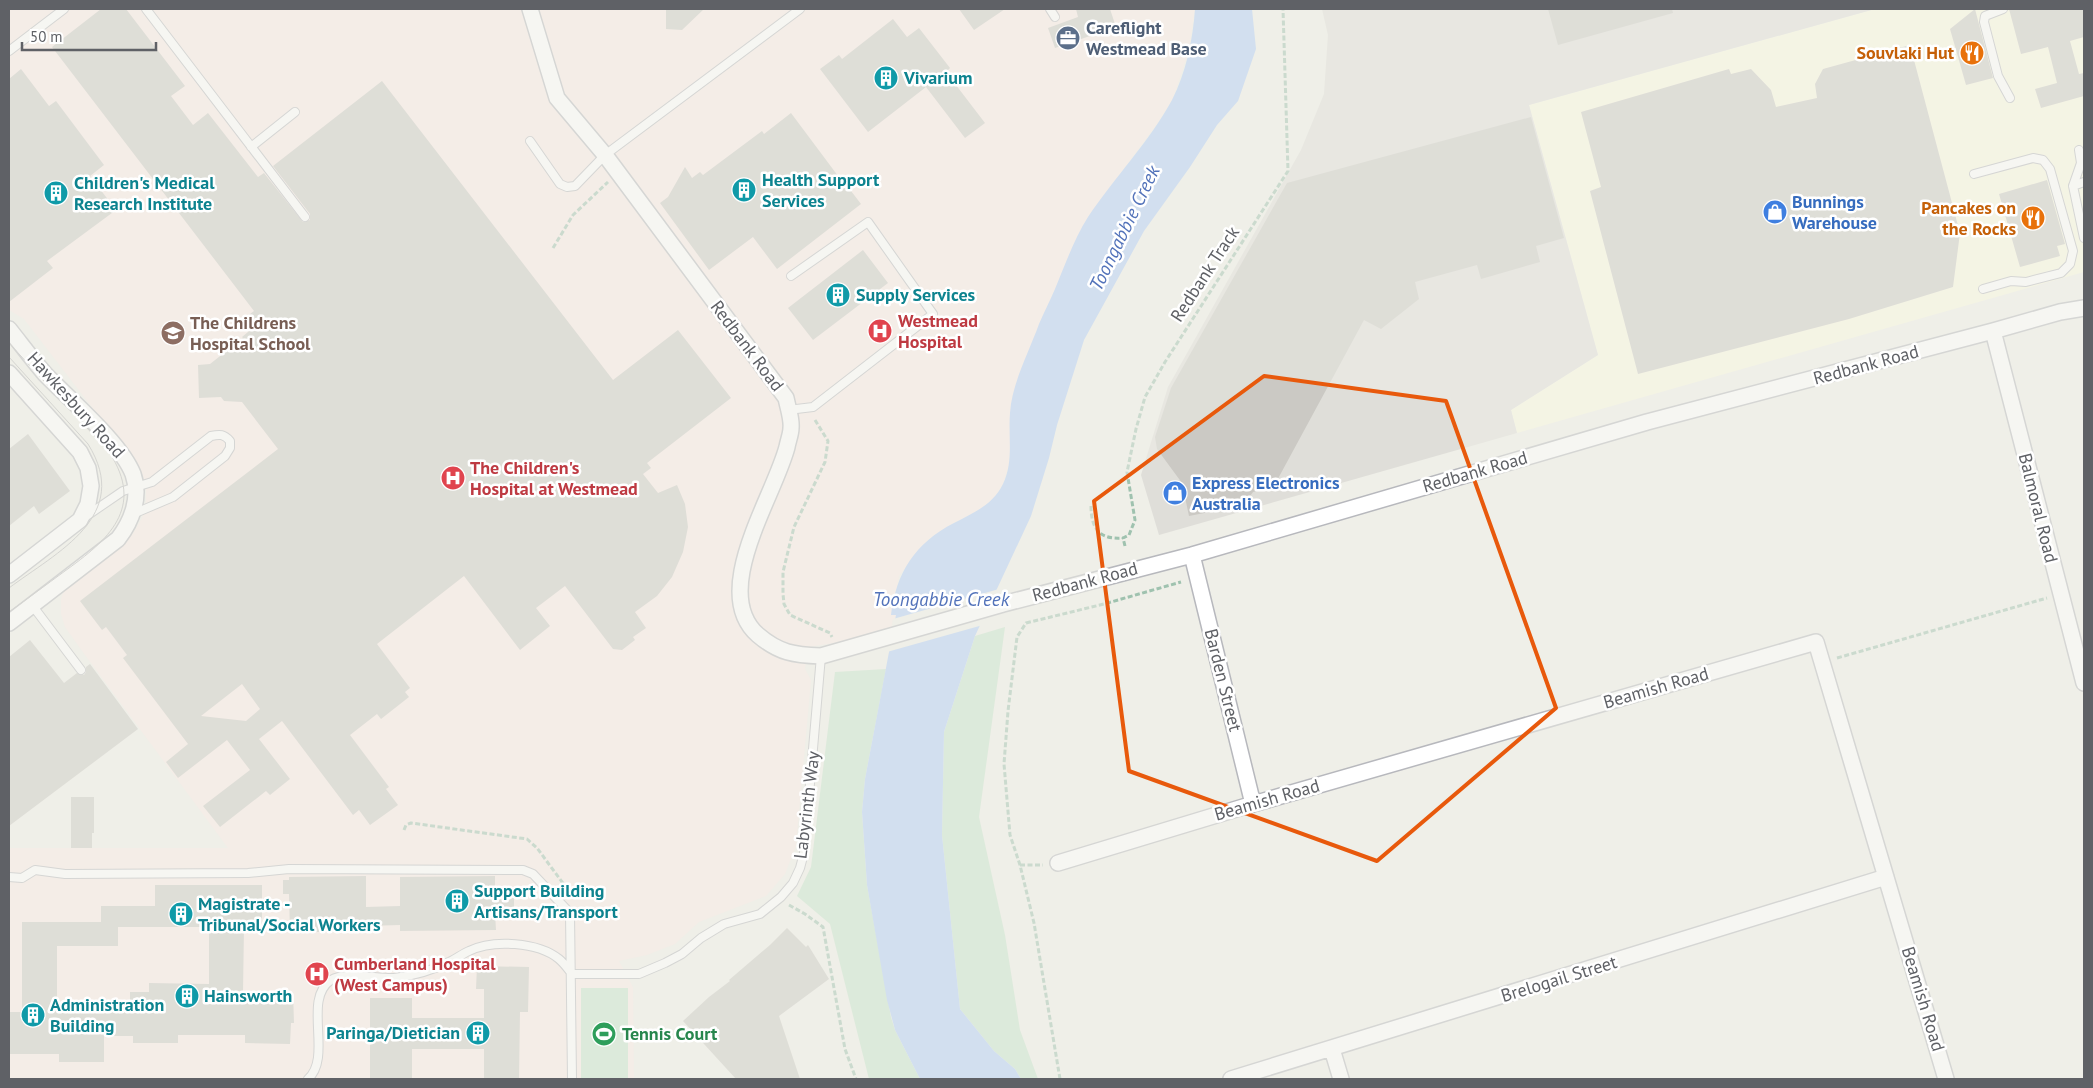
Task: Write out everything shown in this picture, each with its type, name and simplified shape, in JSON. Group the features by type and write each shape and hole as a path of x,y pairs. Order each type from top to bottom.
{"street":[{"name":"Redbank Road","path":"530,9 557,98 605,155 786,398 792,429 784,460 751,541 740,574 740,606 751,628 766,641 792,655 821,656 1003,604 1192,555 1647,422 2060,312 2084,308"},
{"name":"Hawkesbury Road","path":"9,329 44,372 115,447 126,461 136,486"},
{"name":"Balmoral Road","path":"1994,331 2084,683"},
{"name":"Hawkesbury Road","path":"9,373 85,460 90,477 90,495 86,511 80,520"},
{"path":"9,623 118,539 128,527 136,486"},
{"path":"9,575 80,520"},
{"name":"Barden Street","path":"1192,555 1253,804"},
{"name":"Beamish Road","path":"1058,863 1253,804 1816,642 1946,1079"},
{"name":"Brelogail Street","path":"1231,1079 1886,877"},
{"path":"1332,1049 1341,1079"}],"lane":[{"path":"9,52 64,9"},
{"path":"146,9 305,217"},
{"path":"530,141 560,184 567,187 575,186 605,155 800,9"},
{"path":"1050,9 1055,17"},
{"path":"2003,9 1985,16 1984,22 1998,76 2010,98"},
{"path":"251,147 295,112"},
{"path":"2079,150 2081,162 2073,186 2084,238"},
{"path":"1974,174 2034,158 2043,160 2050,169 2073,251 2070,264 2061,273 2026,282 2011,281 1984,289"},
{"path":"2073,186 2084,182"},
{"path":"788,410 813,407 933,314 868,222 791,276"},
{"path":"80,520 123,491 152,482 211,436 219,434 226,436 230,441 230,448 225,456 173,496 132,514"},
{"path":"32,605 81,670"},
{"name":"Labyrinth Way","path":"572,974 639,974 682,954 701,938 724,924 760,914 781,898 793,882 800,868 804,853 821,656"},
{"path":"9,877 22,878 35,870 84,874 248,873 289,869 523,870 534,874 570,913 572,1079"},
{"path":"308,1079 313,1076 318,1064 318,1009 321,993 330,980 343,976 394,978 417,973 449,962 470,950 495,943 521,944 542,950 559,959 572,974"}],"path":[{"name":"Redbank Track","path":"1123,538 1129,534 1135,520 1127,472 1145,396 1288,171 1283,9"},
{"path":"553,248 573,214 608,182"},
{"path":"815,420 828,441 825,462 794,527 783,572 782,594 784,604 790,615 830,633 832,638"},
{"path":"1091,506 1091,515 1098,532 1104,537 1123,538 1125,546"},
{"path":"1060,1079 1034,923 1020,864 1010,835 1004,764 1008,712 1018,637 1026,623 1182,582"},
{"path":"1822,662 2060,595"},
{"path":"404,830 406,825 411,824 530,840 572,895"},
{"path":"1020,864 1035,866 1058,863"},
{"path":"781,898 786,904 805,914 823,927 845,1049 856,1079"}],"highlighted area":[{"path":"1264,376 1446,401 1556,708 1377,861 1129,771 1094,501"}],"shaded area":[{"path":"9,9 1195,9 1189,50 1173,99 1157,124 1087,219 1040,323 1015,389 1009,465 1003,484 995,497 980,510 952,524 929,539 914,556 899,576 892,615 896,615 894,627 840,642 808,647 805,669 811,680 796,846 785,874 766,896 699,922 675,944 647,955 619,961 633,987 634,1079 9,1079 9,848 228,848 65,627 61,614 61,599 66,584 132,535 142,518 146,501 146,485 141,471 24,319 9,310"},
{"path":"1322,9 1875,9 1529,105 1598,355 1511,410 1517,433 1159,535 1141,475 1168,387 1301,150 1324,94 1328,35"},
{"path":"1875,9 2084,9 2084,272 1517,433 1511,410 1598,355 1529,105"},
{"path":"1005,627 979,817 1005,935 1020,1030 1038,1079 1021,1079 1015,1069 994,1051 960,1009 942,835 944,732 975,636"},
{"path":"886,669 865,779 862,812 867,885 891,1017 895,1030 920,1079 869,1079 830,924 797,896 811,867 835,672"},
{"name":"Tennis Court","path":"581,988 628,988 628,1079 581,1079"}],"water":[{"name":"Toongabbie Creek","path":"1195,9 1252,9 1256,49 1238,101 1217,125 1190,167 1144,231 1084,340 1031,516 975,636 944,732 942,835 960,1009 994,1051 1015,1069 1021,1079 920,1079 895,1030 887,1000 867,885 862,812 865,779 896,615 891,615 897,586 910,561 928,540 988,503 994,498 1003,484 1010,458 1011,402 1017,379 1039,324 1083,225 1098,202 1153,130 1177,90 1188,56"}],"pier":[{"path":"999,589 983,625 887,652 893,619"}],"building":[{"path":"101,9 126,9 185,86 171,96 193,125 208,113 258,177 264,173 303,222 310,220 310,214 273,166 382,81 613,380 678,330 731,398 647,463 651,468 643,474 658,493 677,485 685,504 688,527 683,552 672,577 657,596 635,612 646,628 633,637 635,640 622,650 613,649 565,586 536,608 550,626 520,650 464,576 377,644 410,688 405,692 409,697 381,719 377,714 350,735 389,787 386,789 398,805 370,825 359,810 353,815 282,721 259,739 290,779 270,795 266,791 220,827 203,806 250,770 227,740 178,778 166,762 188,744 123,658 127,655 106,627 102,630 80,601 278,449 242,402 224,401 221,397 199,398 198,365 210,364 243,338 254,327 246,317 254,311 52,47","holes":["242,684 260,709 246,721 201,716"]},
{"path":"666,9 704,9 682,30 666,29"},
{"path":"959,9 1005,9 974,30"},
{"name":"Careflight Westmead Base","path":"1076,9 1110,9 1116,27 1055,48 1048,28 1078,17"},
{"path":"1548,9 1672,9 1673,13 1558,45"},
{"name":"Souvlaki Hut","path":"1975,9 1993,78 1966,85 1950,29"},
{"path":"2009,9 2084,9 2084,37 2070,41 2079,74 2084,73 2084,96 2041,108 2035,89 2057,83 2048,47 2021,54"},
{"name":"Vivarium","path":"893,19 907,37 919,28 950,68 946,72 985,123 965,138 926,87 868,132 820,69 839,55 842,59"},
{"name":"Bunnings Warehouse","path":"1910,45 1960,233 1953,287 1849,319 1638,374 1590,191 1601,187 1581,112 1729,69 1731,74 1751,69 1771,90 1776,107 1817,98 1815,84 1823,69"},
{"name":"Children's Medical Research Institute","path":"21,69 49,106 56,101 104,165 90,176 116,210 47,261 53,268 9,302 9,79"},
{"name":"Health Support Services","path":"791,113 861,204 777,269 753,237 709,270 660,203 668,197 685,167 692,178 700,172 703,175 762,131 764,134"},
{"path":"1531,117 1564,238 1536,246 1540,262 1481,279 1477,265 1415,282 1419,299 1381,329 1364,320 1274,486 1253,492 1248,499 1234,501 1235,507 1189,516 1182,483 1157,449 1155,437 1171,388 1287,183"},
{"name":"Pancakes on the Rocks","path":"2047,180 2065,244 2057,246 2060,256 2020,267 1999,194"},
{"name":"Supply Services","path":"863,250 888,283 813,340 788,308"},
{"path":"28,434 70,491 39,514 34,506 9,526 9,449"},
{"path":"30,640 64,683 77,673 84,675 86,667 90,664 138,729 9,826 9,657"},
{"path":"71,797 94,797 92,848 71,848"},
{"name":"Support Building Artisans/Transport","path":"366,876 366,907 400,906 400,877 495,876 495,894 514,894 514,912 495,913 496,930 400,931 400,925 366,926 366,932 290,932 289,894 283,894 283,880 289,880 289,877"},
{"path":"155,885 262,885 262,927 244,927 243,992 293,992 294,1023 291,1023 290,1044 245,1043 245,1035 178,1035 178,1043 133,1043 133,1036 104,1036 104,1062 59,1062 59,1054 9,1054 9,1012 22,1012 22,922 101,922 101,906 155,906","holes":["118,927 209,927 209,984 149,983 149,992 130,992 130,1011 57,1011 57,946 118,946"]},
{"path":"787,928 806,947 808,945 829,979 779,1016 800,1079 736,1079 683,1021 730,981"},
{"path":"477,966 529,967 528,1012 520,1012 519,1079 484,1079 484,1049 412,1049 412,1079 370,1079 370,998 412,998 412,1018 484,1018 484,989 476,989"}],"tram line":[{"path":"9,343 109,452 119,472 124,490 123,506 117,521 108,534 81,559 9,612"},
{"path":"9,357 88,444 99,469 101,492 95,512 83,530 67,546 9,588"}],"place":[{"name":"Careflight Westmead Base","path":"1068,38"},
{"name":"Souvlaki Hut","path":"1972,53"},
{"name":"Vivarium","path":"886,78"},
{"name":"Health Support Services","path":"744,190"},
{"name":"Children's Medical Research Institute","path":"56,193"},
{"name":"Bunnings Warehouse","path":"1775,212"},
{"name":"Pancakes on the Rocks","path":"2033,218"},
{"name":"Supply Services","path":"838,295"},
{"name":"Westmead Hospital","path":"880,331"},
{"name":"The Childrens Hospital School","path":"173,333"},
{"name":"The Children's Hospital at Westmead","path":"453,478"},
{"name":"Express Electronics Australia","path":"1175,493"},
{"name":"Support Building Artisans/Transport","path":"457,901"},
{"name":"Magistrate - Tribunal/Social Workers","path":"181,914"},
{"name":"Cumberland Hospital (West Campus)","path":"317,974"},
{"name":"Hainsworth","path":"187,996"},
{"name":"Administration Building","path":"33,1015"},
{"name":"Paringa/Dietician","path":"478,1033"},
{"name":"Tennis Court","path":"604,1034"}]}
